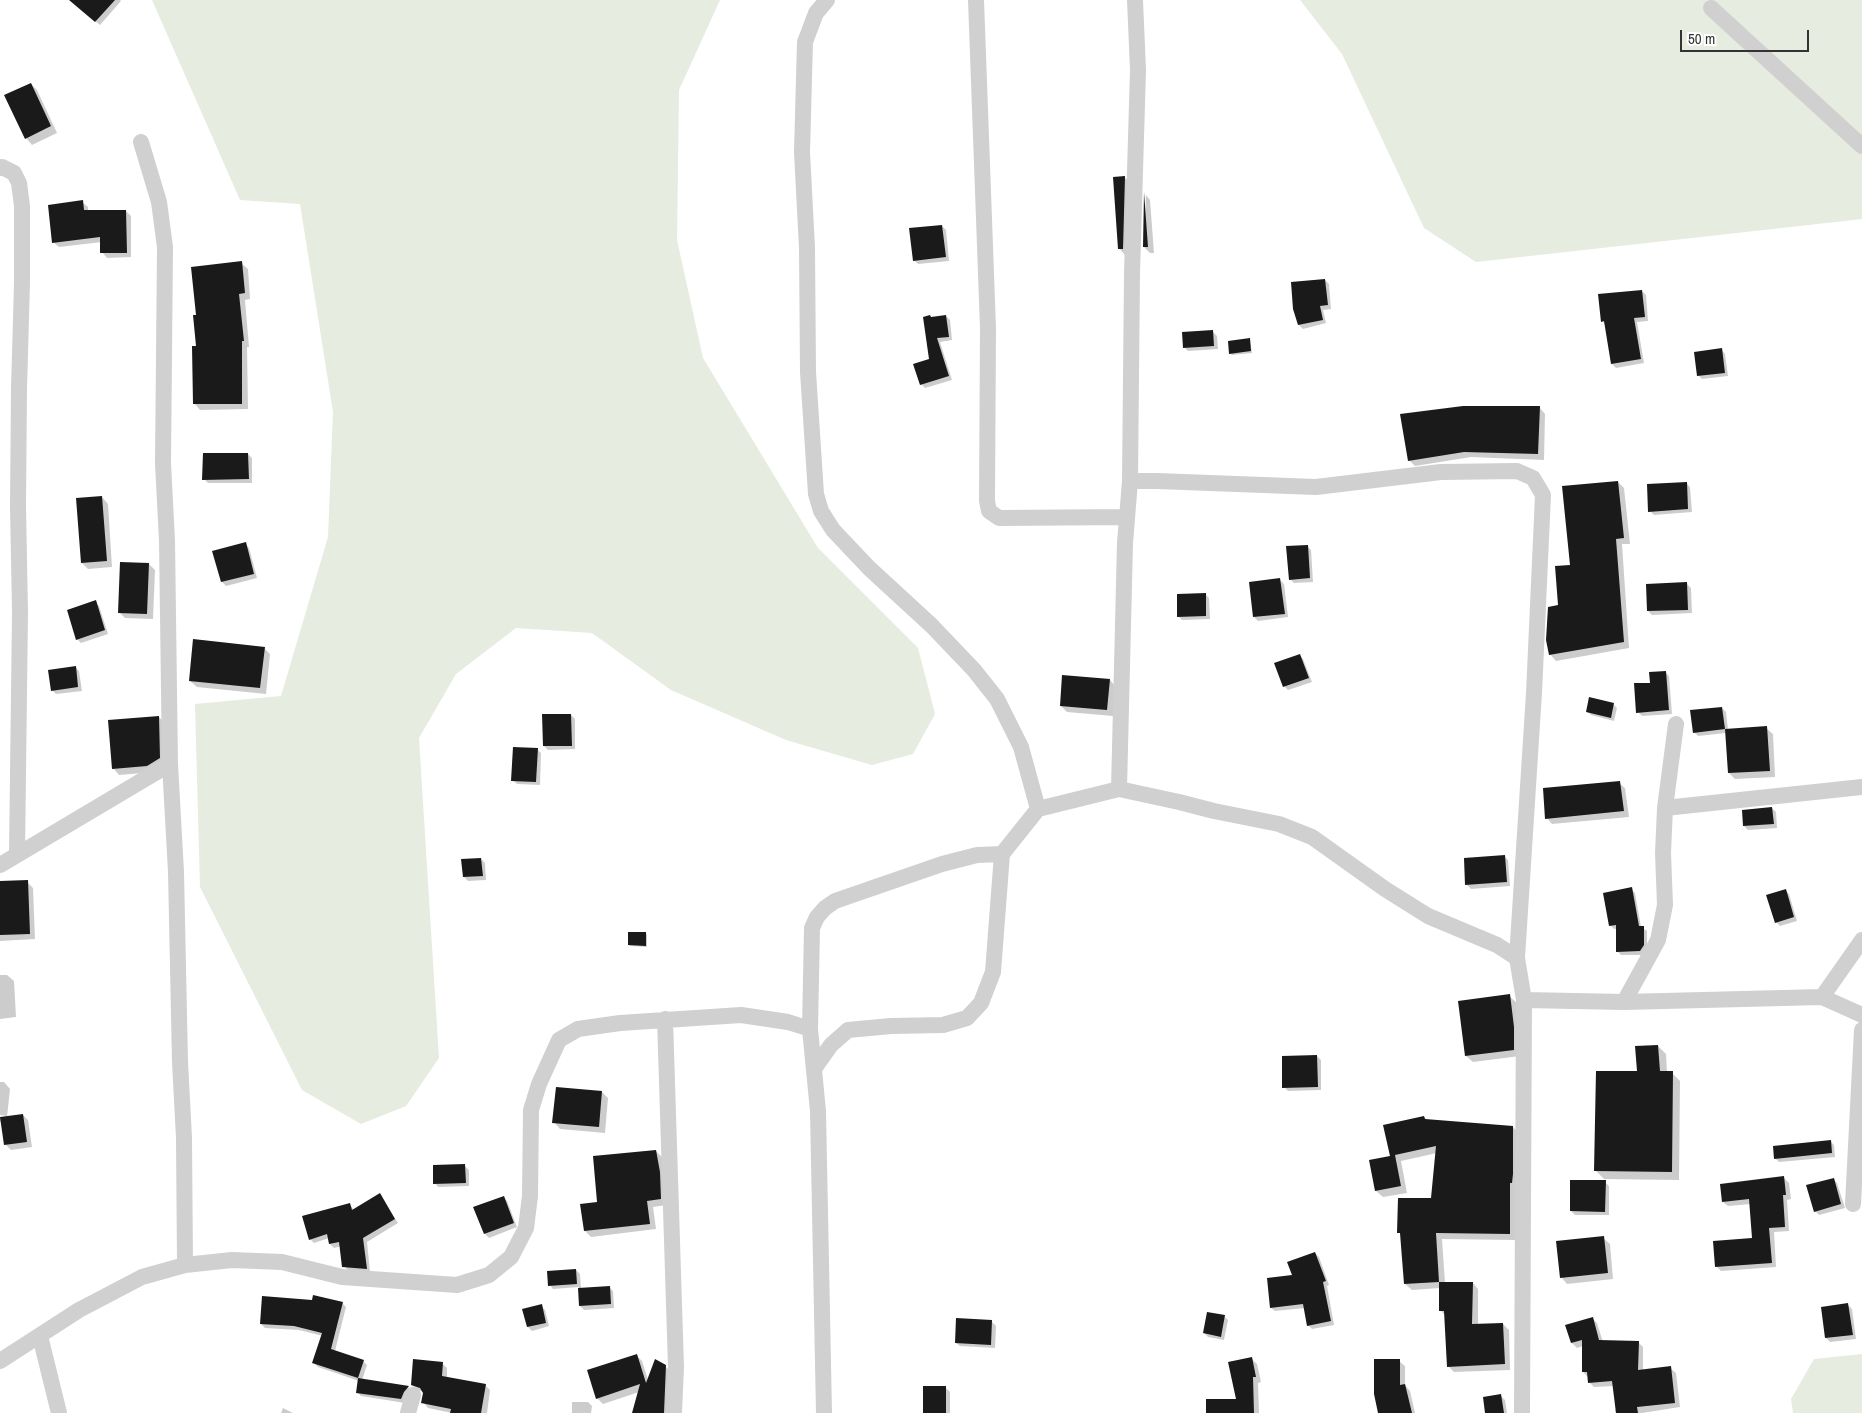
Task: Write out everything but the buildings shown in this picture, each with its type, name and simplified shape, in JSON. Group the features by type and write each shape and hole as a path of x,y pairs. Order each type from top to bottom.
{"street":[{"path":"827,0 816,13 805,42 802,152 809,391 816,494 821,512 833,530 868,568 932,626 974,670 997,698 1021,747 1038,808"},
{"path":"976,0 988,328 987,501 989,511 999,518 1126,517"},
{"path":"1119,789 1121,656 1126,517 1130,481 1132,273 1138,70 1135,0"},
{"path":"1711,8 1862,146"},
{"path":"141,142 159,202 165,247 163,463 167,541 170,764 176,881 180,1062 184,1138 185,1264"},
{"path":"0,168 2,167 14,173 19,183 22,206 18,497 20,612 17,855"},
{"path":"1130,481 1157,480 1316,487 1441,472 1517,471 1533,478 1543,495 1534,693 1517,958 1524,1000 1522,1413"},
{"path":"1624,1002 1658,940 1665,905 1665,808 1676,724"},
{"path":"0,865 170,764"},
{"path":"1665,808 1862,787"},
{"path":"814,1069 831,1044 848,1030 891,1026 943,1025 967,1018 981,1002 993,972 1002,854 1038,808 1119,789 1280,824 1312,837 1385,890 1428,916 1496,944 1517,958"},
{"path":"824,1413 818,1110 810,1029 812,928 817,917 835,901 942,864 977,855 1002,854"},
{"path":"1822,997 1862,940"},
{"path":"1524,1000 1624,1002 1822,997 1862,1015"},
{"path":"0,1361 80,1310 142,1277 185,1264 232,1260 282,1262 342,1277 457,1285 489,1275 511,1257 526,1228 530,1196 531,1110 539,1084 559,1040 578,1029 620,1023 740,1015 788,1022 810,1029"},
{"path":"665,1019 676,1367 674,1413"},
{"path":"1853,1204 1862,1030"},
{"path":"40,1336 59,1413"},
{"path":"408,1413 413,1396"}],"shaded area":[{"path":"152,0 720,0 679,90 677,240 703,358 818,548 918,648 935,714 913,754 872,765 786,740 671,690 592,633 516,628 456,674 419,738 439,1058 406,1106 361,1124 302,1090 200,887 195,704 281,696 328,537 333,412 300,204 240,200"},
{"path":"1300,0 1862,0 1862,219 1476,262 1424,228 1342,54"},
{"path":"1862,1354 1862,1413 1793,1413 1791,1399 1814,1359"}]}
